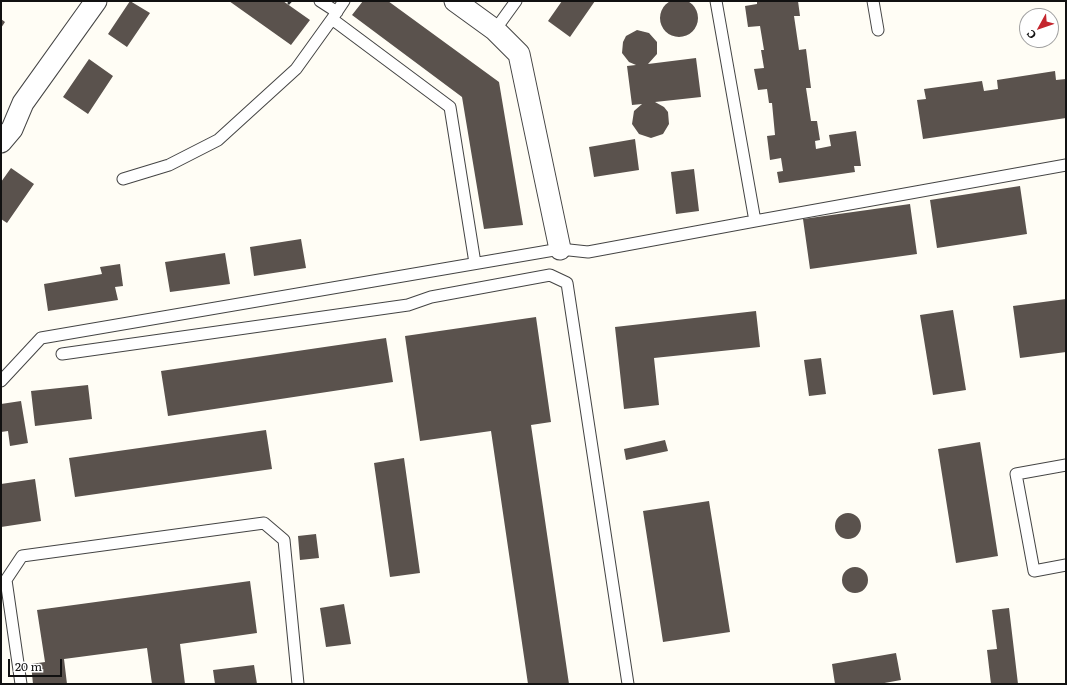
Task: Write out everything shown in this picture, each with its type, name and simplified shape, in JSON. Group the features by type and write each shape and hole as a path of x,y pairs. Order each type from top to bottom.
{"street":[{"path":"1,142 12,129 23,102 96,1"},
{"path":"455,1 495,30 519,54 560,249"}],"lane":[{"path":"320,1 334,16 450,107 475,263"},
{"path":"123,179 169,165 218,140 296,69 344,1"},
{"path":"495,30 516,1"},
{"path":"716,1 755,221"},
{"path":"873,1 878,30"},
{"path":"1,381 41,338 560,249 588,252 1066,165"},
{"path":"62,354 408,305 431,297 550,275 568,283 628,684"},
{"path":"1066,465 1016,474 1034,571 1066,565"},
{"path":"21,684 6,580 22,556 264,523 284,540 298,684"}],"path":[{"path":"288,4 291,1"}],"building":[{"path":"675,-1 683,-1 693,4 697,11 697,25 693,32 683,37 675,37 665,32 663,29 660,22 660,14 665,4 668,2"},
{"path":"130,1 150,13 127,47 108,34"},
{"path":"229,1 283,1 310,20 291,45"},
{"path":"363,1 388,1 499,82 523,225 484,229 462,97 352,15"},
{"path":"562,1 595,1 570,37 548,21"},
{"path":"757,1 798,1 800,16 794,16 799,50 806,49 811,88 806,88 811,121 817,121 820,140 815,141 816,149 831,146 829,135 856,131 861,166 854,166 855,172 779,183 777,172 783,171 781,158 770,160 767,136 775,135 772,103 769,103 767,89 758,90 754,69 764,68 761,50 764,50 760,26 748,27 745,6 757,4"},
{"path":"1,19 5,22 1,28"},
{"path":"637,30 649,33 657,42 657,54 648,64 696,58 701,97 655,102 664,107 668,112 669,124 663,134 651,138 639,134 632,124 634,111 642,104 632,105 627,66 636,65 629,62 622,53 623,42 626,36"},
{"path":"89,59 113,76 88,114 63,97"},
{"path":"1055,71 1056,80 1066,79 1066,118 923,139 917,100 926,99 924,89 982,81 984,91 998,89 997,80"},
{"path":"635,139 639,170 594,177 589,147"},
{"path":"11,168 34,184 7,223 1,219 1,182"},
{"path":"694,169 699,211 676,214 671,172"},
{"path":"1020,186 1027,234 937,248 930,200"},
{"path":"910,204 917,254 810,269 803,219"},
{"path":"301,239 306,268 254,276 250,247"},
{"path":"225,253 230,284 170,292 165,262"},
{"path":"120,264 123,286 115,287 118,300 48,311 44,284 102,274 100,267"},
{"path":"1066,299 1066,352 1020,358 1013,306"},
{"path":"953,310 966,390 933,395 920,315"},
{"path":"756,311 760,347 654,358 659,405 624,409 615,327"},
{"path":"536,317 551,422 531,425 569,684 528,684 491,431 420,441 405,336"},
{"path":"386,338 393,382 168,416 161,371"},
{"path":"821,358 826,394 809,396 804,360"},
{"path":"88,385 92,419 35,426 31,391"},
{"path":"21,401 28,443 10,446 8,431 1,432 1,404"},
{"path":"266,430 272,469 75,497 69,458"},
{"path":"665,440 668,451 626,460 624,449"},
{"path":"980,442 998,556 956,563 938,449"},
{"path":"404,458 420,573 390,577 374,463"},
{"path":"35,479 41,521 1,527 1,484"},
{"path":"709,501 730,632 663,642 643,511"},
{"path":"848,513 857,517 861,526 857,535 848,539 839,535 835,526 839,517"},
{"path":"316,534 319,558 300,560 298,536"},
{"path":"855,567 864,571 868,580 864,589 855,593 846,589 842,580 846,571"},
{"path":"250,581 257,633 180,644 185,684 152,684 147,648 64,659 67,684 33,684 31,664 45,662 37,610"},
{"path":"344,604 351,644 326,647 320,608"},
{"path":"1009,608 1018,684 991,684 987,650 997,649 992,610"},
{"path":"896,653 901,680 879,684 835,684 832,664"},
{"path":"254,665 257,684 215,684 213,670"}]}
